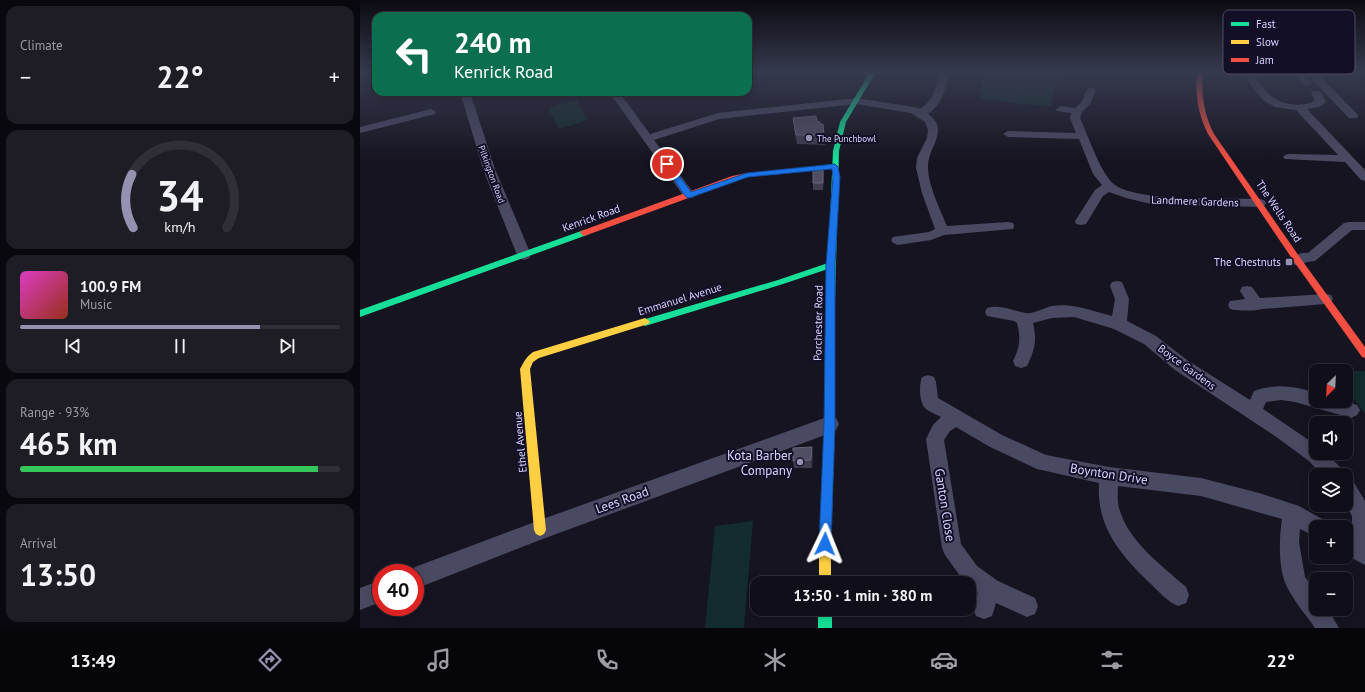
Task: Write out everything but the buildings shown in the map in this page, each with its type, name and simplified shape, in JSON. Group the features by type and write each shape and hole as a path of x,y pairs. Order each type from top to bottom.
{"street":[{"name":"Pilkington Road","path":"469,101 479,140 507,215 524,255"},
{"path":"621,101 689,195"},
{"path":"648,138 718,116 853,101"},
{"name":"Porchester Road","path":"825,576 830,424 831,265 836,177 835,167 839,135 843,122 856,101"},
{"path":"858,101 908,108 922,113 930,121 932,138 922,158 922,168 924,179 942,231"},
{"path":"922,113 937,101"},
{"path":"1081,221 1099,193 1109,186 1099,174 1075,118 1077,111 1086,101"},
{"name":"The Wells Road","path":"1199,101 1203,119 1211,134 1260,203 1298,261 1365,354"},
{"path":"1275,101 1280,104 1299,107 1310,106 1320,101"},
{"path":"1339,101 1353,116"},
{"path":"1299,107 1365,177"},
{"path":"1061,109 1077,111"},
{"path":"360,130 431,112"},
{"path":"1008,134 1083,136"},
{"path":"1289,157 1348,159"},
{"name":"Kenrick Road","path":"360,314 747,175 835,167"},
{"name":"Landmere Gardens","path":"1109,186 1130,195 1151,200 1260,203"},
{"path":"898,240 932,236 942,231 1008,226"},
{"path":"1298,261 1305,257 1310,258 1349,226 1365,226"},
{"name":"Emmanuel Avenue","path":"536,355 780,282 831,265"},
{"path":"1117,286 1122,299 1119,324"},
{"path":"1247,291 1257,305"},
{"path":"1235,305 1257,305 1326,299"},
{"name":"Boyce Gardens","path":"1024,320 1052,312 1074,310 1119,324 1150,340 1181,365 1281,430 1315,456 1328,468"},
{"path":"992,312 1018,316 1024,320 1029,342 1027,351 1021,361"},
{"name":"Ethel Avenue","path":"536,355 530,359 525,369 540,530"},
{"name":"Boynton Drive","path":"928,382 930,402 996,441 1044,463 1109,476 1201,487 1259,502 1292,513 1309,523"},
{"path":"1254,413 1260,396 1284,393 1309,398"},
{"path":"1344,408 1351,410"},
{"name":"Ganton Close","path":"958,418 941,427 935,439 952,548 987,598 1027,606"},
{"name":"Lees Road","path":"424,575 540,530 830,424"},
{"path":"1109,476 1108,506 1120,534 1134,553 1178,596"},
{"path":"1353,499 1362,514 1363,532 1357,550"},
{"path":"1292,513 1289,542 1295,581 1328,628"},
{"path":"360,599 372,594"},
{"path":"825,616 825,628"}],"green space":[{"path":"571,101 577,101 588,120 559,129 548,108"},
{"path":"1000,101 1052,101 1051,106"},
{"path":"1353,371 1365,371 1365,414 1353,398"},
{"path":"753,521 744,628 705,628 715,526"}],"traffic: fast":[{"path":"831,302 836,151 843,122 855,101"},
{"path":"360,314 584,233"},
{"path":"645,322 780,282 831,265"},
{"path":"825,616 825,628"}],"traffic: slow":[{"path":"825,576 830,424 831,302"},
{"path":"540,530 525,369 530,359 536,355 645,322"}],"traffic: jam":[{"path":"1200,101 1204,119 1211,134 1298,261 1365,354"},
{"path":"584,233 735,178 747,175 835,167"}],"place":[{"name":"The Punchbowl","path":"809,138"},
{"name":"The Chestnuts","path":"1289,262"},
{"name":"Kota Barber Company","path":"800,462"}],"route":[{"path":"667,164 689,195 747,175 835,167 836,177 831,265 830,424 825,544"}]}
